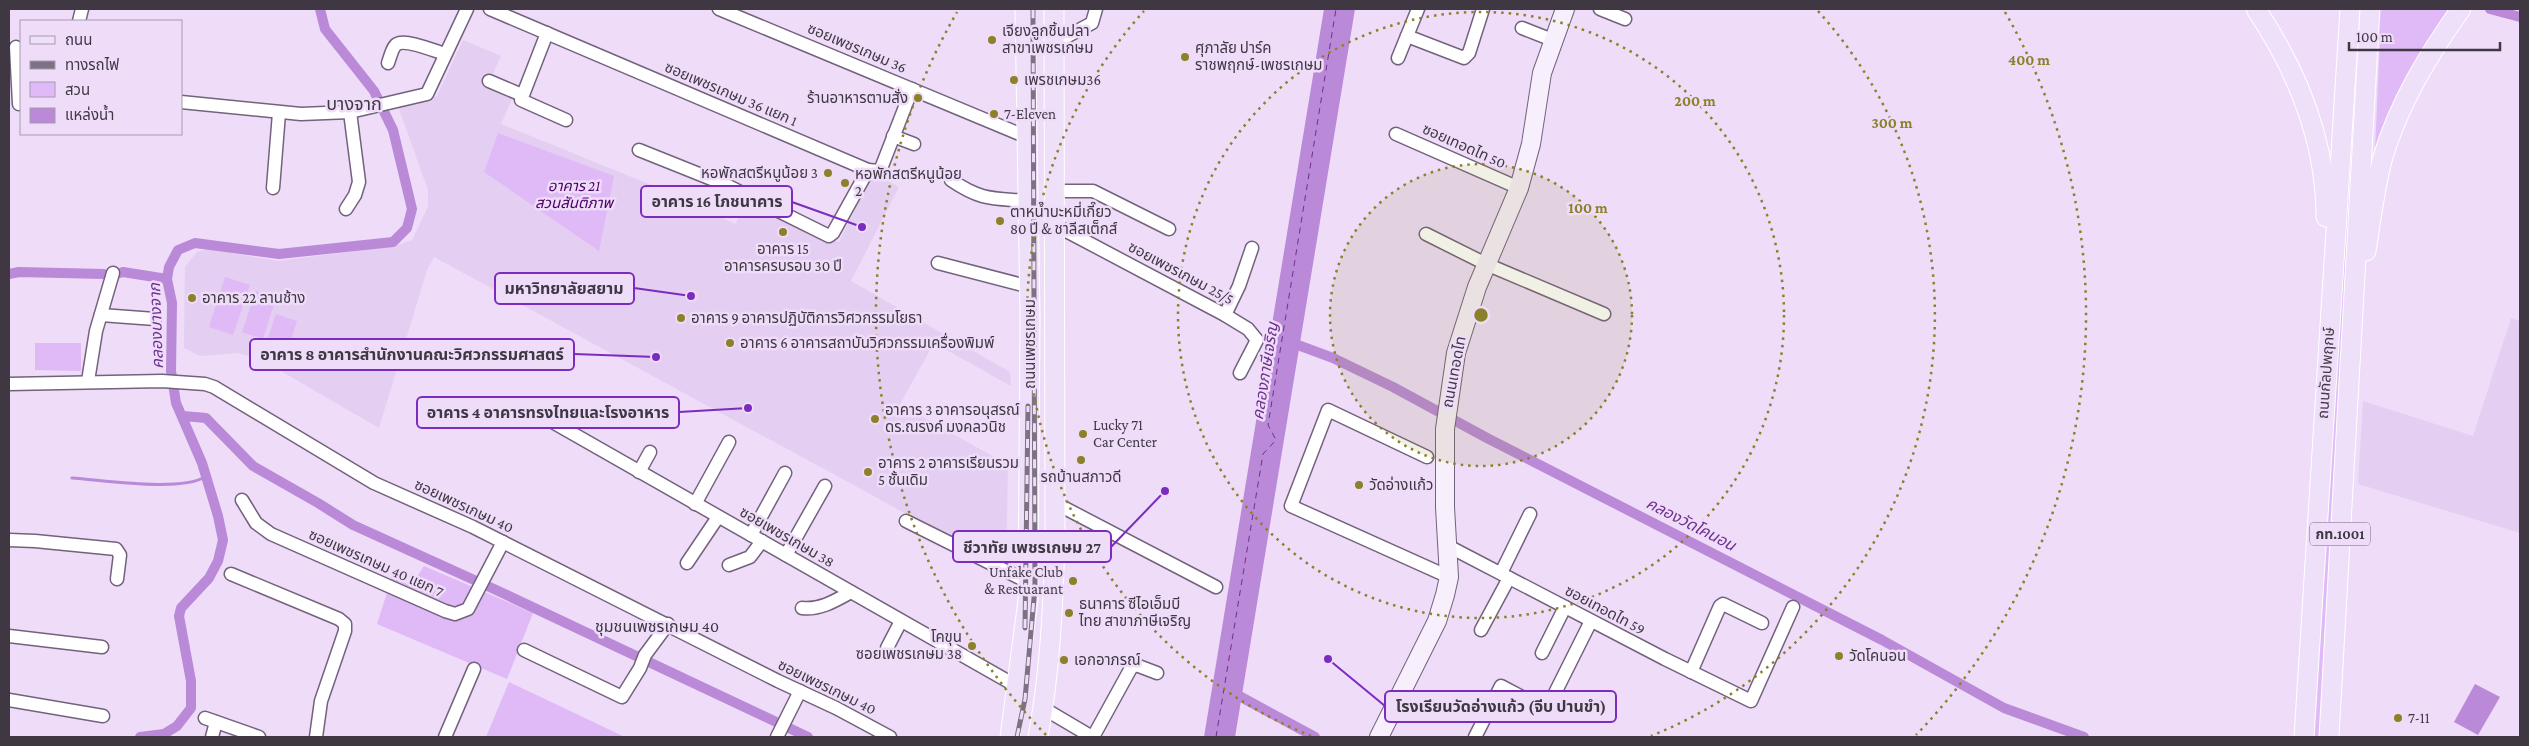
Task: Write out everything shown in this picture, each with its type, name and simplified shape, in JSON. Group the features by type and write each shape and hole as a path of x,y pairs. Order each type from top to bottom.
{"main road":[{"name":"ถนนเพชรเกษม","path":"1010,737 1018,686 1028,582 1030,287 1025,9"},
{"name":"ถนนเพชรเกษม","path":"1038,737 1053,619 1055,503 1054,9"},
{"name":"ถนนเทอดไท","path":"1379,737 1437,621 1449,578 1446,545 1445,429 1447,401 1456,353 1486,264 1519,188 1531,144 1542,73 1565,9"},
{"path":"2256,9 2283,53 2303,94 2322,165 2326,204 2325,388"},
{"name":"ถนนกัลปพฤกษ์","path":"2304,737 2350,9"},
{"name":"ถนนกัลปพฤกษ์","path":"2329,737 2370,9"},
{"path":"2366,82 2380,9"},
{"path":"2351,331 2383,157 2409,91 2461,9"},
{"path":"1029,225 1053,224"}],"street":[{"path":"182,102 279,113 350,112 427,94 467,9"},
{"name":"ซอยเพชรเกษม 36 แยก 1","path":"490,9 868,170"},
{"name":"ซอยเพชรเกษม 36","path":"719,9 1027,137"},
{"path":"1053,44 1092,22 1096,9"},
{"path":"1398,58 1418,9"},
{"path":"1407,36 1464,58 1469,53 1483,9"},
{"path":"1600,9 1624,19"},
{"path":"1522,28 1555,41"},
{"path":"547,33 521,100 524,103 566,120"},
{"path":"388,63 394,46 399,44 409,44 445,54"},
{"path":"15,46 19,104"},
{"path":"489,81 522,95"},
{"path":"639,150 724,184 829,236 833,233 868,170 880,171 912,89"},
{"path":"346,209 356,195 359,182 350,112"},
{"path":"273,188 279,113"},
{"name":"ซอยเทอดไท 50","path":"1396,134 1519,188"},
{"path":"893,136 914,144"},
{"path":"951,180 972,194 984,198 1028,201"},
{"path":"1053,191 1093,191 1169,229"},
{"name":"ซอยเพชรเกษม 25/5","path":"1053,224 1225,314 1248,329 1257,340 1240,373"},
{"path":"1426,234 1486,264 1604,314"},
{"path":"1225,314 1239,286 1252,248"},
{"path":"938,263 1030,287"},
{"path":"88,381 91,354 100,315 113,273"},
{"path":"100,315 155,319"},
{"name":"ซอยเพชรเกษม 40","path":"9,384 162,381 205,384 214,387 374,483 503,542 890,737"},
{"path":"1427,457 1328,410 1291,506 1449,578"},
{"name":"ซอยเพชรเกษม 38","path":"542,416 1018,686"},
{"path":"695,504 729,442"},
{"path":"639,472 650,452"},
{"path":"728,566 750,557 756,538 785,473"},
{"path":"786,555 825,486"},
{"name":"ซอยเพชรเกษม 40 แยก 7","path":"242,500 256,523 270,534 445,612 455,614 468,609 503,542"},
{"path":"1055,503 1216,587"},
{"path":"1481,630 1530,514"},
{"path":"687,564 718,517"},
{"path":"906,522 1028,582"},
{"path":"9,540 116,549 120,555 117,579"},
{"name":"ซอยเทอดไท 59","path":"1446,545 1591,621 1751,701 1792,607"},
{"path":"231,574 339,619 345,624 345,631 321,702 316,737"},
{"path":"802,608 813,609 851,592"},
{"path":"1691,672 1720,606 1724,604 1762,623"},
{"path":"1542,653 1565,607"},
{"path":"887,648 901,621"},
{"path":"1475,737 1500,686 1543,708 1548,707 1591,621"},
{"path":"524,650 622,697 644,658 668,624"},
{"path":"9,636 102,648"},
{"path":"1043,708 1092,737 1131,668 1136,665 1157,673"},
{"path":"445,737 474,668"},
{"path":"781,729 800,691"},
{"path":"9,700 102,716"},
{"path":"212,737 211,720 258,737"}],"shaded area":[{"path":"463,40 501,56 490,80 516,90 501,124 683,198 735,224 751,196 839,242 873,173 899,187 851,281 1010,372 1011,386 934,343 900,404 1008,465 1006,568 434,257 427,270 379,428 260,359 238,353 200,356 184,348 185,267 197,252 208,249 278,261 395,246 412,240 428,207 428,190 398,106 437,96"},
{"path":"2511,318 2520,321 2520,533 2358,484 2363,401 2473,436"}],"green space":[{"path":"2357,9 2365,9 2320,737 2314,737"},
{"path":"2368,9 2462,9 2374,174 2380,38"},
{"name":"อาคาร 21 สวนสันติภาพ","path":"498,133 614,176 599,251 484,172"},
{"path":"225,277 250,285 233,335 209,327"},
{"path":"256,291 276,298 263,339 242,332"},
{"path":"276,314 297,321 286,355 265,348"},
{"path":"35,343 81,343 81,371 35,370"},
{"path":"424,566 533,613 507,679 377,624 392,577 411,586"},
{"path":"509,682 625,737 486,737"}],"water":[{"name":"คลองภาษีเจริญ","path":"1324,9 1355,9 1235,737 1204,737"},
{"path":"2475,684 2500,697 2478,735 2454,722"}],"waterway":[{"name":"คลองบางจาก","path":"140,737 164,734 177,726 191,708 191,681 179,616 181,608 209,578 218,561 223,540 202,463 176,403 171,371 172,303 167,279 169,267 178,250 195,243 279,254 393,242 407,228 412,209 393,130 374,91 325,29 320,9"},
{"path":"2490,9 2520,17"},
{"path":"9,274 19,272 104,274"},
{"path":"116,274 123,272 167,279"},
{"name":"คลองวัดโคนอน","path":"1287,341 1333,358 1393,387 1487,438 1882,640 2004,708 2084,737"},
{"path":"183,416 206,418 253,466 353,525 494,589 808,737"},
{"path":"72,478 121,483 178,484 205,477"},
{"path":"1230,691 1315,737"}],"ferry route":[{"path":"1216,737 1263,454 1276,440 1268,425 1336,9"}],"railway":[{"path":"1017,737 1025,699 1035,587 1033,9"},
{"path":"1025,628 1028,406"}],"place":[{"name":"เจียงลูกชิ้นปลา สาขาเพชรเกษม","path":"992,40"},
{"name":"ศุภาลัย ปาร์ค ราชพฤกษ์-เพชรเกษม","path":"1185,57"},
{"name":"เพรชเกษม36","path":"1014,80"},
{"name":"ร้านอาหารตามสั่ง","path":"918,98"},
{"name":"7-Eleven","path":"994,114"},
{"name":"หอพักสตรีหนูน้อย 3","path":"828,173"},
{"name":"หอพักสตรีหนูน้อย 2","path":"845,183"},
{"name":"ตาหน๊ำบะหมี่เกี๊ยว 80 ปี & ชาลีสเต็กส์","path":"1000,221"},
{"name":"อาคาร 16 โภชนาคาร","path":"862,227"},
{"name":"อาคาร 15 อาคารครบรอบ 30 ปี","path":"783,232"},
{"name":"มหาวิทยาลัยสยาม","path":"691,296"},
{"name":"อาคาร 22 ลานช้าง","path":"192,298"},
{"name":"อาคาร 9 อาคารปฏิบัติการวิศวกรรมโยธา","path":"681,318"},
{"name":"อาคาร 6 อาคารสถาบันวิศวกรรมเครื่องพิมพ์","path":"730,343"},
{"name":"อาคาร 8 อาคารสำนักงานคณะวิศวกรรมศาสตร์","path":"656,357"},
{"name":"อาคาร 4 อาคารทรงไทยและโรงอาหาร","path":"748,408"},
{"name":"อาคาร 3 อาคารอนุสรณ์ ดร.ณรงค์ มงคลวนิช","path":"875,419"},
{"name":"Lucky 71 Car Center","path":"1083,434"},
{"name":"รถบ้านสภาวดี","path":"1081,460"},
{"name":"อาคาร 2 อาคารเรียนรวม 5 ชั้นเดิม","path":"868,472"},
{"name":"วัดอ่างแก้ว","path":"1359,485"},
{"name":"ชีวาทัย เพชรเกษม 27","path":"1165,491"},
{"name":"Unfake Club & Restuarant","path":"1073,581"},
{"name":"ธนาคาร ซีไอเอ็มบี ไทย สาขาภาษีเจริญ","path":"1069,613"},
{"name":"โคขุน ซอยเพชรเกษม 38","path":"972,646"},
{"name":"วัดโคนอน","path":"1839,656"},
{"name":"โรงเรียนวัดอ่างแก้ว (จีบ ปานขำ)","path":"1328,659"},
{"name":"เอกอาภรณ์","path":"1064,660"},
{"name":"7-11","path":"2398,718"}],"district":[{"name":"บางจาก","path":"354,104"},
{"name":"ชุมชนเพชรเกษม 40","path":"657,626"}]}
